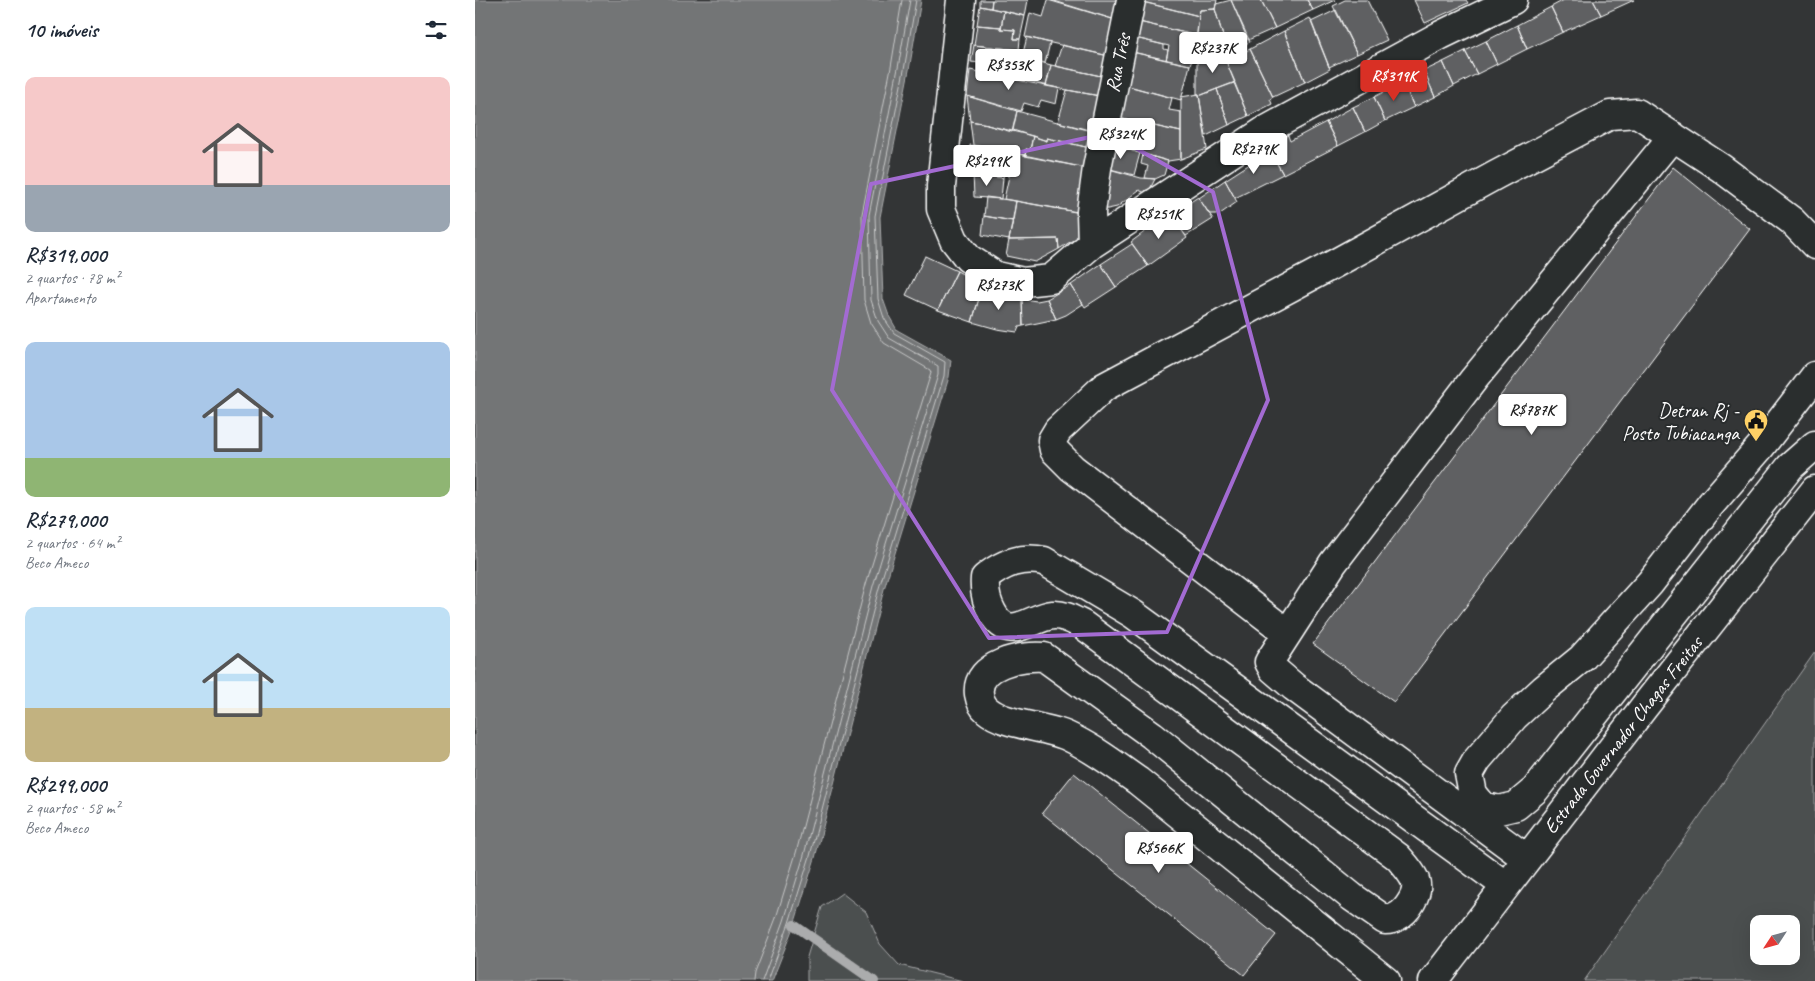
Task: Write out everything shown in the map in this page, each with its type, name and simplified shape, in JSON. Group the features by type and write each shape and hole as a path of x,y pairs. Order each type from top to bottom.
{"street":[{"path":"961,0 941,186 941,209 954,240 968,258 997,276 1023,282 1051,279 1092,244 1266,130 1441,35 1513,0"},
{"name":"Rua Três","path":"1092,244 1091,212 1097,168 1131,0"},
{"path":"1286,632 1067,463 1054,450 1052,440 1058,430 1104,387 1610,115 1637,113 1721,168 1784,215 1815,245"},
{"path":"1527,859 1294,687 1273,669 1269,662 1286,632 1333,564 1473,379 1673,136"},
{"path":"1815,376 1762,445 1711,504 1650,582 1582,658 1538,694 1477,760 1469,774 1473,794 1483,806 1499,810 1517,806 1535,790 1790,467 1815,445"},
{"name":"Estrada Governador Chagas Freitas","path":"1433,981 1815,490"},
{"path":"1386,981 1138,781 1097,751 1066,735 997,717 986,710 980,700 979,688 981,679 997,665 1031,656 1044,657 1152,735 1352,897 1385,920 1402,914 1409,905 1416,890 1416,882 1398,857 1083,624 1065,616 1052,615 1023,626 1010,628 998,622 991,610 984,590 985,578 1011,562 1030,558 1044,561 1133,614 1506,886"}],"highlighted area":[{"path":"1109,133 1213,192 1268,400 1167,632 989,638 832,390 871,184"}],"shaded area":[{"path":"1815,652 1815,981 1584,981"},
{"path":"842,893 866,912 880,944 899,965 963,981 807,981 807,957 822,907"}],"water":[{"path":"475,0 921,0 880,217 883,299 889,316 897,330 951,360 949,377 884,589 815,858 794,925 772,981 475,981"}],"building":[{"path":"980,0 992,0 991,8 980,6"},
{"path":"992,0 1028,0 1025,16 991,8"},
{"path":"1048,0 1119,21 1113,57 1025,37 1030,13 1043,17"},
{"path":"1051,0 1127,0 1119,21"},
{"path":"1139,0 1217,0 1215,9 1200,10 1199,16"},
{"path":"1231,0 1250,42 1227,50 1215,9 1216,4"},
{"path":"1231,0 1261,0 1275,28 1248,40"},
{"path":"1261,0 1307,0 1313,10 1275,28"},
{"path":"1307,0 1335,0 1313,10"},
{"path":"1345,0 1367,0 1387,40 1357,54 1333,6"},
{"path":"1414,0 1466,0 1468,3 1425,23"},
{"path":"1564,0 1593,0 1601,15 1563,32 1551,7"},
{"path":"1593,0 1634,0 1601,15"},
{"path":"1139,1 1199,16 1197,36 1135,21"},
{"path":"980,6 1004,11 1001,27 977,25"},
{"path":"1551,7 1563,32 1527,49 1517,25"},
{"path":"1215,9 1227,50 1194,53 1200,10"},
{"path":"1336,10 1357,54 1329,67 1311,22"},
{"path":"1004,11 1025,16 1020,39 1014,39 1015,30 1001,29"},
{"path":"1310,18 1330,69 1305,82 1284,31"},
{"path":"1135,21 1198,36 1190,65 1166,60 1169,46 1131,37"},
{"path":"977,25 1015,30 1014,39 1020,39 1019,50 974,45"},
{"path":"1517,25 1527,49 1497,64 1486,41"},
{"path":"1284,31 1305,82 1273,97 1250,49"},
{"path":"1027,37 1050,43 1045,63 1022,57"},
{"path":"1131,37 1164,45 1164,49 1168,50 1166,60 1128,51"},
{"path":"1486,41 1497,64 1477,74 1465,51"},
{"path":"974,45 1019,50 1015,67 971,62"},
{"path":"1062,45 1113,57 1110,78 1055,66"},
{"path":"1250,49 1273,97 1270,99 1272,104 1248,116 1226,61"},
{"path":"1128,51 1190,65 1181,100 1121,84"},
{"path":"1465,51 1477,74 1454,86 1443,62"},
{"path":"1222,52 1235,82 1199,96 1197,94 1197,56 1206,57"},
{"path":"1022,57 1051,65 1046,86 1017,80"},
{"path":"1443,62 1454,86 1435,97 1424,71"},
{"path":"1051,65 1110,78 1105,97 1046,86"},
{"path":"970,70 1059,88 1056,104 1041,100 1038,107 1024,103 1021,111 967,96"},
{"path":"1424,71 1435,97 1414,107 1403,82"},
{"path":"1403,82 1414,107 1385,121 1374,97"},
{"path":"1234,83 1248,116 1229,125 1217,89"},
{"path":"1121,84 1172,98 1169,110 1181,112 1181,132 1114,117"},
{"path":"1217,89 1229,125 1206,136 1199,96"},
{"path":"1067,90 1105,97 1097,132 1058,122"},
{"path":"1199,94 1207,149 1181,159 1181,97"},
{"path":"967,96 1017,111 1012,132 988,124 970,121"},
{"path":"1374,97 1385,121 1365,132 1353,107"},
{"path":"1353,107 1365,132 1338,146 1326,122"},
{"path":"1017,111 1094,132 1090,148 1047,138 1047,141 1013,130"},
{"path":"1114,117 1181,132 1181,159 1168,161 1108,144"},
{"path":"970,121 1033,136 1030,150 1026,149 1025,155 973,145"},
{"path":"1326,122 1338,146 1283,174 1268,144 1287,133 1290,141"},
{"path":"1033,136 1047,141 1047,138 1090,148 1086,168 1025,156 1026,149 1030,150"},
{"path":"1108,144 1140,153 1134,175 1102,167"},
{"path":"970,145 1008,152 1003,178 972,173"},
{"path":"1270,151 1283,174 1235,198 1225,180"},
{"path":"1014,153 1086,168 1081,213 1004,199"},
{"path":"1143,154 1168,161 1164,175 1155,179 1145,178 1148,166 1141,164"},
{"path":"1102,167 1141,178 1155,179 1149,191 1146,190 1145,193 1139,190 1117,207 1103,210"},
{"name":"Detran Rj - Posto Tubiacanga","path":"1673,167 1750,229 1394,702 1313,644"},
{"path":"973,173 1003,178 1001,199 974,197"},
{"path":"1225,180 1237,202 1220,214 1209,214 1199,198"},
{"path":"986,197 1016,201 1013,221 984,216"},
{"path":"1198,197 1213,219 1186,236 1171,215"},
{"path":"1016,201 1083,213 1078,237 1059,249 1058,239 1009,240"},
{"path":"1170,213 1187,238 1148,266 1131,242"},
{"path":"984,216 1013,221 1009,240 982,235"},
{"path":"1058,239 1059,249 1035,262 1006,256 1009,240"},
{"path":"1132,244 1148,266 1116,287 1101,264"},
{"path":"925,256 957,271 938,310 906,295"},
{"path":"1101,264 1116,287 1085,307 1071,285"},
{"path":"957,271 983,285 972,322 938,310"},
{"path":"983,285 1000,293 1022,299 1023,326 1019,327 1017,332 972,322"},
{"path":"1071,285 1083,304 1056,319 1047,299"},
{"path":"1022,299 1037,301 1047,299 1056,319 1023,326"},
{"path":"1074,773 1276,935 1244,975 1042,813"}],"waterway":[{"path":"794,925 874,981"}],"place":[{"name":"Detran Rj - Posto Tubiacanga","path":"1756,442"}]}
